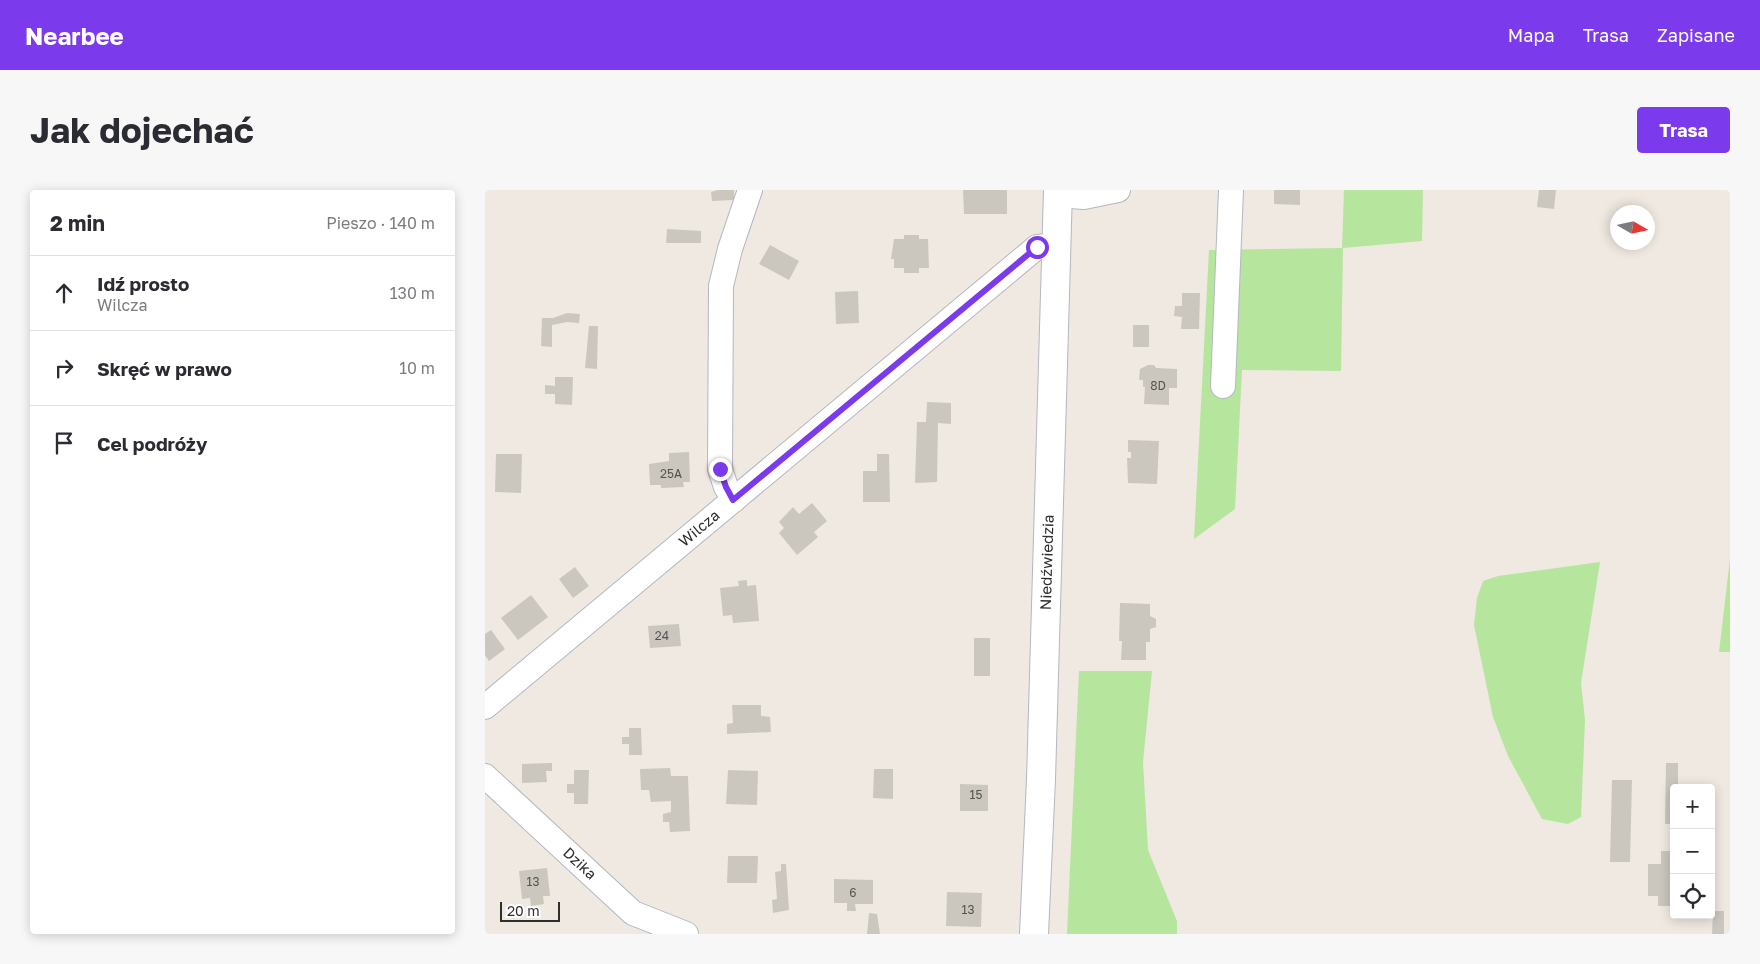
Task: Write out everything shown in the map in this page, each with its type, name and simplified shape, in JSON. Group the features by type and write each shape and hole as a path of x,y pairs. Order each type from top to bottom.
{"street":[{"path":"733,500 720,469 721,286 730,249 750,190"},
{"path":"1057,193 1083,197 1118,190"},
{"path":"1223,386 1231,190"},
{"name":"Niedźwiedzia","path":"1034,934 1041,779 1057,193"},
{"name":"Wilcza","path":"485,707 1037,247 1055,245"},
{"name":"Dzika","path":"485,776 633,913 686,934"}],"green space":[{"path":"1344,190 1423,190 1422,241 1343,248 1341,371 1242,370 1235,509 1194,539 1209,250 1342,248"},
{"path":"1730,559 1730,652 1719,652"},
{"path":"1600,562 1581,683 1585,720 1581,817 1568,824 1542,819 1508,756 1493,717 1474,625 1477,598 1483,581 1498,576"},
{"path":"1079,671 1152,671 1143,762 1148,850 1177,921 1177,934 1067,934"}],"building":[{"path":"734,190 734,200 712,201 711,192"},
{"path":"963,190 1007,190 1007,214 964,214"},
{"path":"1274,190 1300,190 1300,205 1274,204"},
{"path":"1539,190 1556,190 1554,209 1537,207"},
{"path":"667,229 701,231 701,243 666,243"},
{"path":"904,235 919,235 919,239 928,239 929,268 919,268 919,273 904,273 904,268 894,268 894,259 891,259 894,239 904,239"},
{"path":"770,245 799,261 789,280 759,264"},
{"path":"858,291 859,323 836,324 835,292"},
{"path":"1182,293 1200,293 1199,329 1181,329 1182,317 1174,316 1175,306 1182,306"},
{"path":"567,313 580,314 579,323 567,322 552,325 552,347 541,346 542,318 553,318"},
{"path":"1133,325 1149,325 1149,347 1133,347"},
{"path":"589,326 598,326 597,369 585,368"},
{"path":"1148,365 1154,365 1156,368 1177,369 1177,388 1169,388 1169,405 1144,404 1145,387 1143,387 1143,380 1139,380 1140,369"},
{"path":"555,377 573,377 572,405 555,404 555,394 545,394 545,385 555,386"},
{"path":"927,402 951,403 951,424 938,423 937,482 915,483 917,422 926,422"},
{"path":"1128,440 1159,441 1157,484 1128,483 1127,458 1131,458 1131,452 1128,452"},
{"path":"689,452 690,482 683,482 684,487 661,488 661,485 650,485 649,464 669,461 669,453"},
{"path":"496,454 522,454 521,493 495,492"},
{"path":"877,454 889,454 890,502 863,502 863,471 877,471"},
{"path":"812,503 827,521 814,532 818,537 797,555 779,533 784,528 779,522 793,507 799,514"},
{"path":"575,567 589,586 573,598 559,579"},
{"path":"747,580 747,586 756,585 759,621 733,623 732,615 723,616 720,588 739,586 738,581"},
{"path":"531,595 548,617 518,640 501,618"},
{"path":"1120,603 1150,604 1150,616 1156,619 1156,627 1150,629 1150,642 1146,642 1146,660 1121,660 1122,641 1119,641"},
{"path":"679,624 681,646 650,648 648,626"},
{"path":"491,630 505,649 489,661 485,655 485,634"},
{"path":"974,638 990,638 990,676 974,676"},
{"path":"732,705 761,705 761,716 770,717 771,732 727,734 727,724 733,723"},
{"path":"629,728 641,728 642,755 629,755 629,744 622,744 622,737 629,737"},
{"path":"552,763 552,771 546,771 547,782 522,783 522,764"},
{"path":"1666,763 1678,763 1678,784 1670,784 1670,824 1665,824"},
{"path":"670,768 671,776 688,776 690,831 670,832 669,822 663,822 663,814 671,812 671,801 651,802 649,790 641,790 640,769"},
{"path":"874,769 893,769 893,799 873,798"},
{"path":"574,770 589,770 588,804 574,804 574,793 567,793 567,784 574,784"},
{"path":"728,770 758,771 757,805 726,804"},
{"path":"1612,780 1632,780 1630,862 1610,862"},
{"path":"960,784 988,785 988,811 960,811"},
{"path":"1661,851 1670,851 1670,906 1658,906 1658,896 1648,896 1648,864 1661,864"},
{"path":"728,856 758,856 757,883 727,883"},
{"path":"781,864 786,864 789,910 773,913 772,900 777,899 775,872 781,871"},
{"path":"547,868 550,896 543,896 544,904 531,906 530,898 522,899 519,871"},
{"path":"834,879 873,880 873,904 855,904 856,911 847,911 847,903 834,903"},
{"path":"947,892 982,893 981,927 946,926"},
{"path":"1715,911 1724,911 1724,934 1712,934"},
{"path":"869,913 877,914 880,934 867,934"}],"route":[{"path":"720,469 733,500 1037,247"}]}
